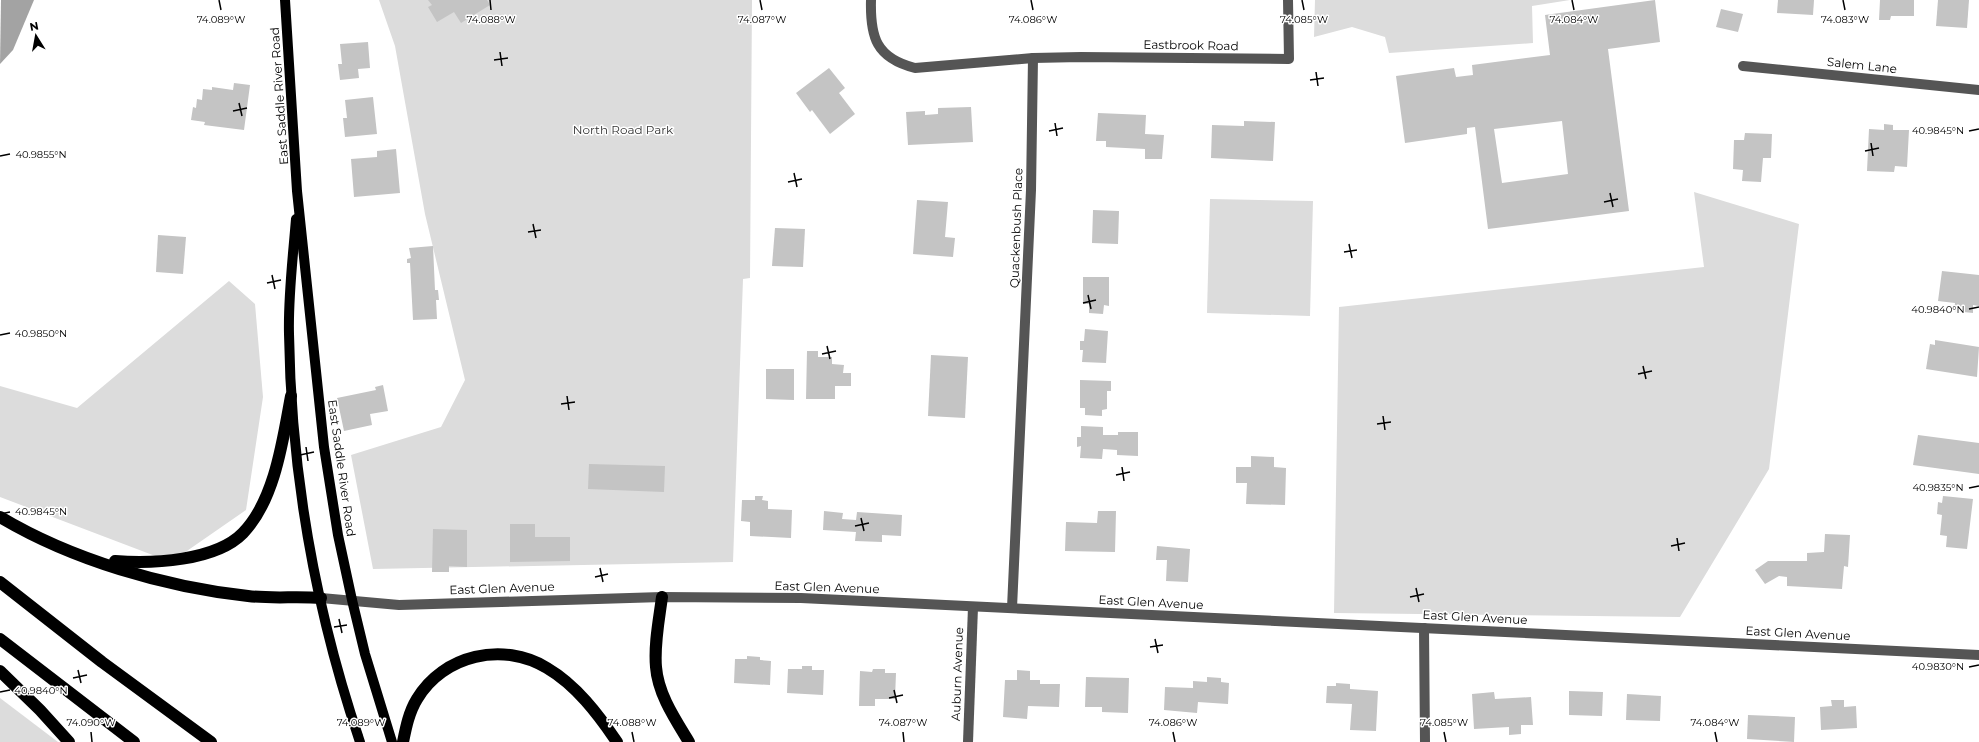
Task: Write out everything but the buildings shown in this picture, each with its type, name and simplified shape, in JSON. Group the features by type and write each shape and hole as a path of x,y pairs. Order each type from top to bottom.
{"highway":[{"path":"88,559 139,563 174,560 209,552 242,534 252,523 260,510 274,474 282,444 291,396"},
{"path":"0,517 32,535 88,559 192,589 250,597 321,598"},
{"path":"0,582 102,662 211,742"},
{"path":"662,597 656,655 658,681 671,711 689,742"},
{"path":"0,639 134,742"},
{"path":"402,742 413,708 425,688 434,678 460,661 490,654 506,654 534,660 560,677 592,708 618,742"},
{"path":"0,671 35,704 69,742"}],"main road":[{"name":"East Saddle River Road","path":"285,0 298,191 324,447 338,535 352,600 365,654 392,742"},
{"name":"East Saddle River Road","path":"298,191 289,333 291,396 302,491 321,598 340,677 360,741"}],"street":[{"path":"871,0 871,29 877,44 886,56 900,64 915,68 1033,58"},
{"name":"Eastbrook Road","path":"1033,58 1081,56 1289,59 1288,0"},
{"name":"Quackenbush Place","path":"1012,608 1031,198 1033,58"},
{"name":"Salem Lane","path":"1743,66 1979,90"},
{"name":"East Glen Avenue","path":"321,598 399,605 662,597 801,598 1979,655"},
{"name":"Auburn Avenue","path":"968,742 973,606"},
{"path":"1424,628 1425,742"}],"green space":[{"name":"North Road Park","path":"379,0 752,0 750,278 743,279 733,562 373,569 351,455 441,427 465,380 425,214 395,46"},
{"path":"1315,0 1570,0 1532,6 1533,43 1389,53 1385,37 1352,27 1314,37"},
{"path":"1694,192 1799,224 1769,469 1680,617 1334,613 1339,307 1704,267"},
{"path":"1210,199 1313,201 1310,316 1207,313"},
{"path":"229,281 255,304 263,397 246,510 171,562 0,497 0,386 77,408"},
{"path":"0,698 58,742 0,742"}],"shaded area":[{"path":"1,0 34,0 13,50 0,64"}]}
